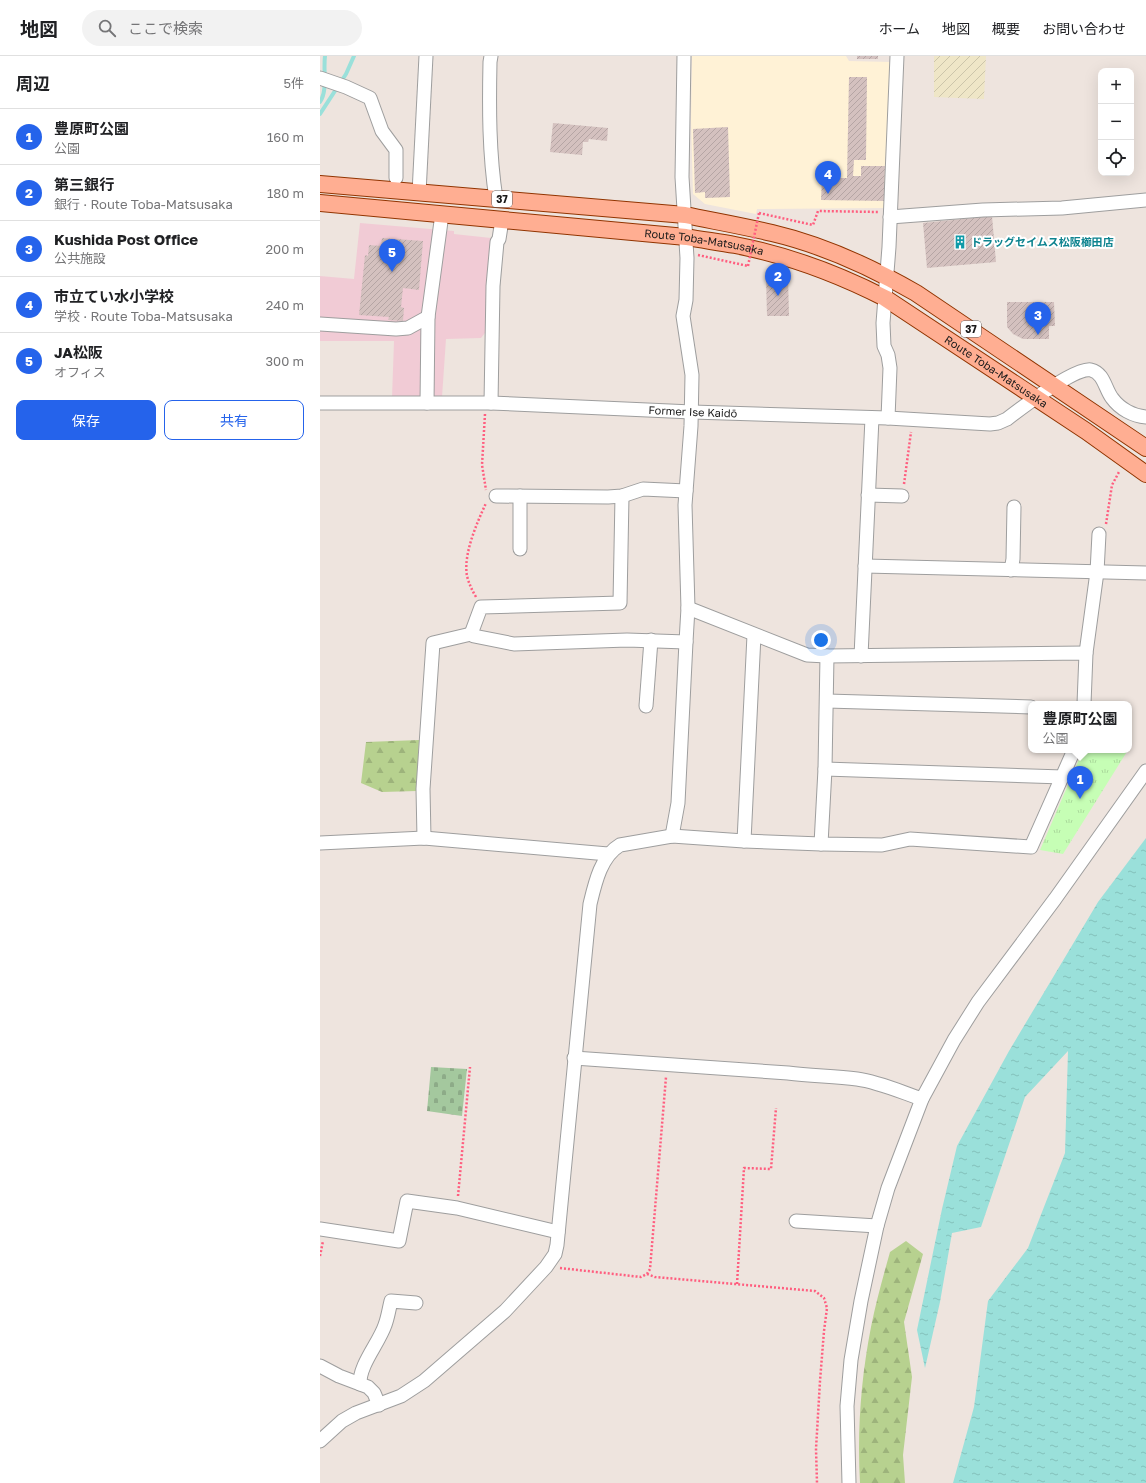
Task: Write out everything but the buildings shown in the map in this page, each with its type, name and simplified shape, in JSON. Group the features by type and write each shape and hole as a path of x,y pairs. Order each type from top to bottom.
{"main road":[{"name":"Route Toba-Matsusaka","path":"320,184 684,215 730,223 793,238 853,260 916,293 1146,448"},
{"name":"Route Toba-Matsusaka","path":"320,203 686,237 736,245 790,260 854,283 885,298 1086,431 1146,474"}],"street":[{"path":"419,193 426,56"},
{"path":"491,56 489,111 492,168 496,199"},
{"path":"672,836 678,803 688,608 686,490 692,412 692,375 683,316 686,300 686,237 682,177 684,56"},
{"path":"888,418 890,368 888,355 884,346 883,334 889,247 897,56"},
{"path":"334,83 370,98 382,131 396,150 396,178"},
{"path":"890,217 983,210 1062,208 1146,200"},
{"path":"427,403 428,317 442,214"},
{"path":"489,403 493,286 497,242 499,239 502,220"},
{"path":"320,324 396,329 408,328 428,317"},
{"name":"Former Ise Kaidō","path":"320,403 489,403 692,412 913,419 990,424 1007,419 1054,386 1077,373 1091,370 1100,376 1112,398 1123,409 1146,418"},
{"path":"861,656 872,418"},
{"path":"496,496 622,496 643,489 686,490"},
{"path":"868,495 902,496"},
{"path":"520,496 520,549"},
{"path":"471,634 481,607 620,603 622,496"},
{"path":"1011,570 1013,559 1014,507"},
{"path":"1084,701 1086,653 1097,572 1099,534"},
{"path":"865,566 1146,573"},
{"path":"688,608 807,655 861,656 1086,653"},
{"path":"424,838 422,789 433,643 471,634 474,636 514,644 626,640 686,642"},
{"path":"744,841 754,635"},
{"path":"646,706 651,640"},
{"path":"821,844 825,769 827,656"},
{"path":"827,701 1028,707"},
{"path":"320,1441 342,1422 356,1413 401,1396 424,1381 505,1311 546,1267 555,1254 590,904 594,885 608,854 613,849 620,845 672,836 744,841 882,845 910,839 1031,847 1073,753"},
{"path":"825,769 1063,777"},
{"path":"849,1483 847,1406 850,1360 861,1301 877,1226 888,1188 922,1099 954,1040 978,1002 1055,900 1146,771"},
{"path":"320,843 424,838 608,854"},
{"path":"574,1058 788,1073 813,1077 857,1079 871,1082 922,1099"},
{"path":"320,1229 399,1241 407,1200 457,1208 558,1232"},
{"path":"796,1221 877,1226"},
{"path":"360,1384 359,1378 371,1351 385,1326 391,1301 416,1303"},
{"path":"320,1366 338,1376 368,1387 374,1393 379,1405"}],"path":[{"path":"698,255 748,266 759,213 813,225 818,211 878,211 890,217"},
{"path":"481,607 469,582 466,570 471,542 487,496 482,465 489,403"},
{"path":"902,496 913,419"},
{"path":"1099,534 1104,532 1112,485 1120,469"},
{"path":"546,1267 641,1277 647,1274 650,1269 651,1262 666,1078 672,1065"},
{"path":"457,1208 470,1067"},
{"path":"737,1284 744,1168 771,1169 776,1108"},
{"path":"647,1274 655,1277 815,1291 824,1298 827,1308 820,1381 816,1449 817,1483"}],"shaded area":[{"path":"692,56 846,56 849,61 891,62 886,208 757,209 756,214 705,204 693,194 691,120"},
{"path":"934,56 986,56 984,99 934,97"},
{"path":"360,223 454,231 454,234 491,238 488,329 481,338 446,339 442,397 392,398 394,341 320,341 320,276 354,279"}],"green space":[{"path":"419,740 417,791 382,792 361,783 366,742"},
{"path":"1082,753 1126,753 1063,854 1040,850"},
{"path":"431,1067 467,1069 462,1116 427,1111"},
{"path":"906,1241 923,1254 904,1322 912,1377 903,1455 905,1483 860,1483 859,1444 862,1385 871,1327 890,1252"}],"water":[{"path":"1146,838 1146,1483 953,1483 974,1407 988,1301 1028,1248 1065,1153 1068,1051 1025,1097 981,1227 952,1233 940,1302 925,1368 917,1330 942,1209 957,1146 1009,1051 1098,902"}],"waterway":[{"path":"320,102 325,86 325,56"},
{"path":"320,114 346,74 354,56"}],"place":[{"name":"市立てい水小学校","path":"828,194"},
{"name":"ドラッグセイムス松阪櫛田店","path":"960,242"},
{"name":"JA松阪","path":"392,272"},
{"name":"第三銀行","path":"778,296"},
{"name":"Kushida Post Office","path":"1038,335"},
{"name":"豊原町公園","path":"1080,799"}]}
